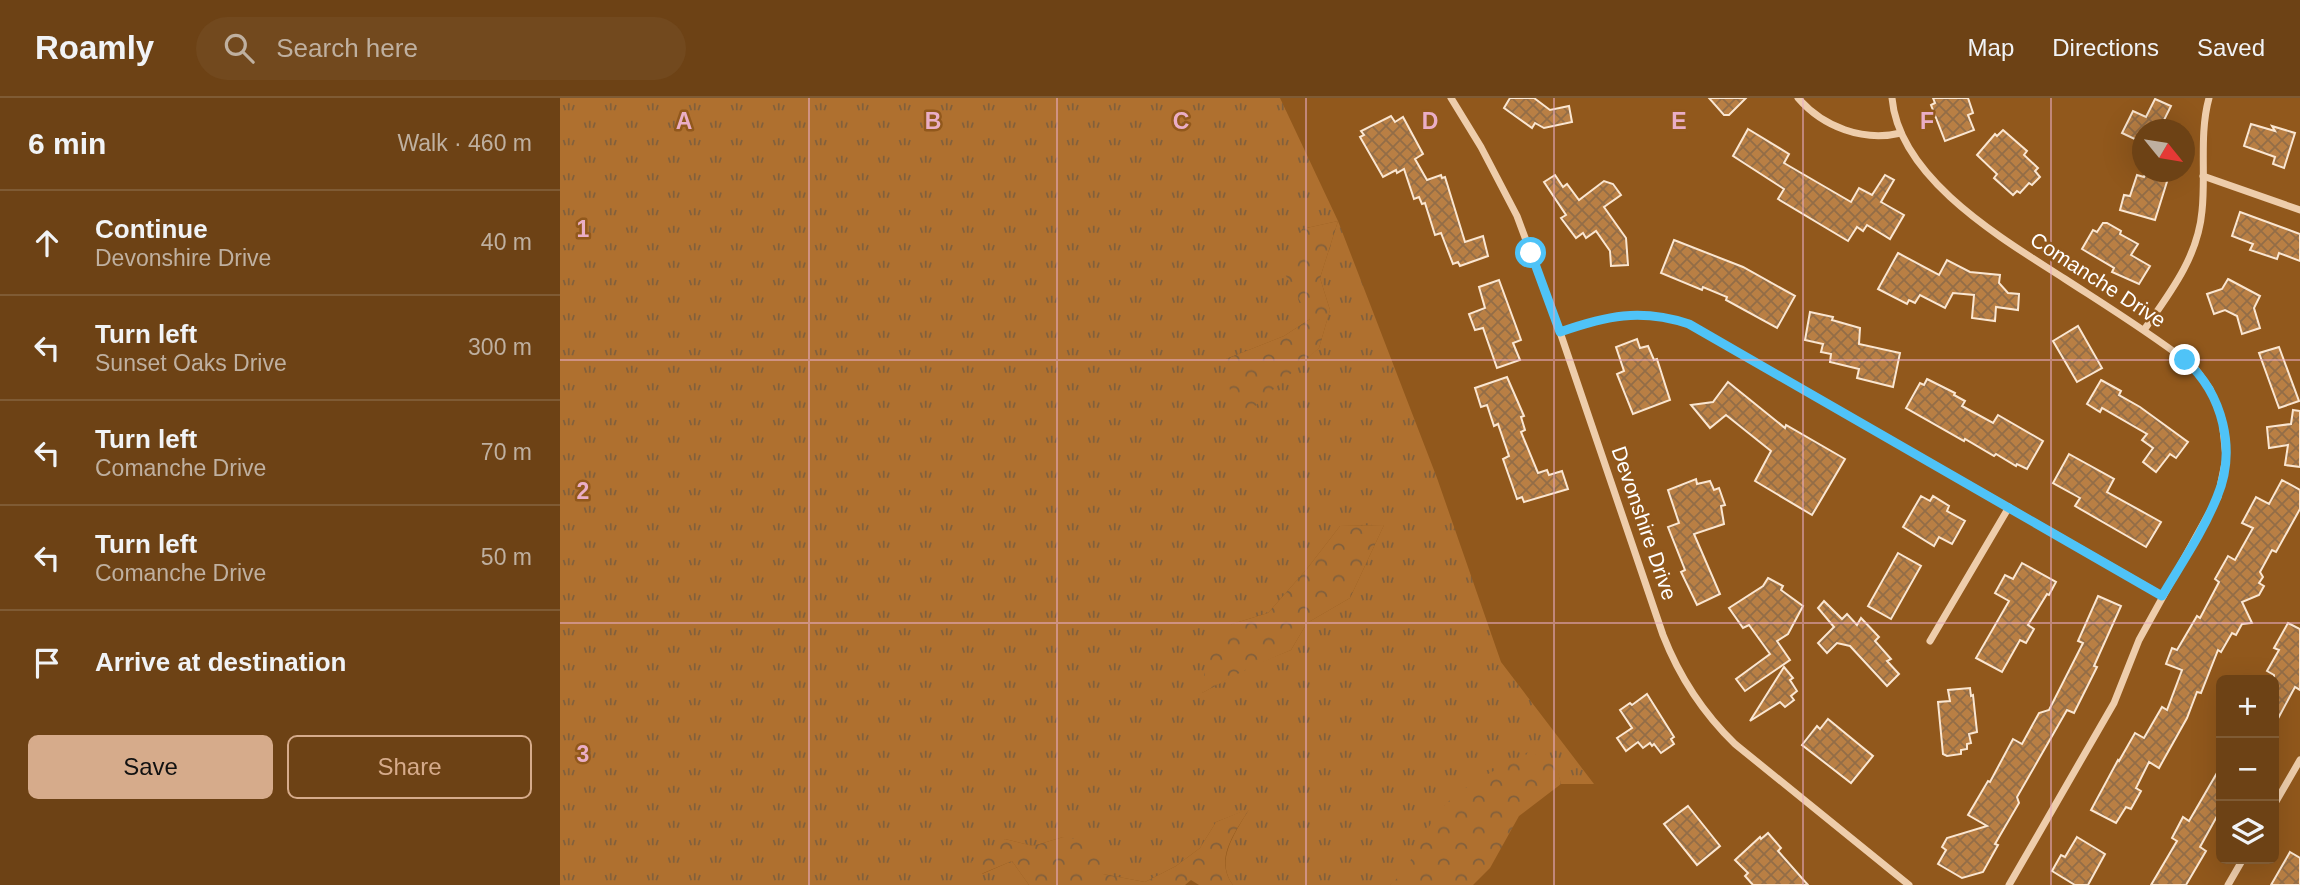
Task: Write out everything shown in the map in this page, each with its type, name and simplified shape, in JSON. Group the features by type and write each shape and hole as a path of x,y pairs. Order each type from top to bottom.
{"street":[{"name":"Devonshire Drive","path":"1451,98 1481,147 1517,216 1560,332 1667,644 1690,690 1735,744 1909,885"},
{"path":"1798,98 1822,119 1853,132 1877,138 1901,133"},
{"name":"Comanche Drive","path":"1892,98 1901,133 1927,173 1988,229 2144,330 2185,360 2203,379 2216,402 2226,439 2226,458 2218,497 2139,640 2114,703 2009,885"},
{"path":"2144,330 2192,254 2201,222 2204,120 2209,98"},
{"path":"2203,176 2300,210"},
{"path":"1560,332 1620,315 1657,316 1689,324 2162,596"},
{"path":"1930,641 2008,508"},
{"path":"2276,801 2300,760"},
{"path":"2228,885 2240,864"}],"green space":[{"path":"560,98 1280,98 1338,221 1437,478 1501,662 1594,784 1561,784 1555,762 1390,885 1233,885 1228,876 1226,856 1249,809 1216,822 1200,848 1176,866 1145,882 1103,874 1063,837 1033,846 1005,839 982,874 1012,861 1029,885 560,885","holes":["1338,221 1320,278 1330,310 1319,348 1288,374 1226,359 1284,336 1310,319 1302,229","1384,525 1350,598 1307,623 1291,650 1247,668 1202,693 1232,624 1268,613 1340,526"]},
{"path":"1338,221 1320,278 1330,310 1319,348 1254,407 1233,415 1226,359 1284,336 1310,319 1285,274 1302,229"},
{"path":"1384,525 1350,598 1307,623 1291,650 1202,693 1207,648 1232,624 1268,613 1340,526"},
{"path":"1528,752 1556,762 1561,784 1519,816 1490,868 1473,885 1390,885 1405,869 1432,822 1446,804 1480,779"},
{"path":"1250,808 1233,836 1226,855 1227,875 1233,885 1199,885 1191,880 1185,885 1029,885 1012,861 981,874 971,862 1005,839 1033,846 1063,837 1097,842 1103,874 1145,882 1176,866 1200,848 1216,822"}],"building":[{"path":"1510,98 1534,98 1550,110 1569,106 1572,122 1544,128 1535,123 1532,128 1504,108"},
{"path":"1709,98 1746,98 1729,115 1724,115"},
{"path":"1933,98 1968,98 1973,113 1968,115 1974,130 1945,141 1931,105 1935,103"},
{"path":"2155,99 2171,106 2164,119 2132,119 2132,138 2122,133 2133,111 2146,117"},
{"path":"1391,116 1395,122 1403,117 1423,154 1415,159 1427,180 1441,175 1442,178 1445,177 1465,242 1483,236 1488,256 1460,266 1458,262 1453,264 1441,233 1435,235 1425,203 1422,204 1419,197 1414,199 1404,169 1383,177 1360,137 1364,135 1361,131"},
{"path":"2251,124 2275,131 2272,126 2295,133 2284,168 2273,164 2275,157 2244,146"},
{"path":"1748,129 1789,154 1784,163 1851,202 1859,188 1872,195 1885,175 1894,180 1881,202 1904,215 1890,239 1867,225 1863,231 1857,227 1848,241 1778,199 1784,189 1733,156"},
{"path":"2003,130 2027,151 2024,155 2038,168 2035,171 2040,177 2032,185 2029,183 2020,193 2017,191 2013,195 1994,178 1997,174 1977,155 1995,134 1997,136"},
{"path":"1555,175 1563,187 1567,184 1579,200 1604,181 1613,184 1621,195 1604,207 1626,238 1628,265 1611,266 1610,251 1596,231 1586,238 1583,233 1576,238 1561,218 1566,215 1544,182"},
{"path":"2135,182 2167,182 2155,220 2120,210 2124,195 2130,196"},
{"path":"2240,212 2300,234 2300,261 2279,253 2277,259 2250,250 2253,244 2232,236"},
{"path":"2103,223 2121,231 2120,234 2138,244 2131,255 2150,266 2139,284 2112,272 2114,268 2082,249 2093,230 2097,232"},
{"path":"1674,240 1743,267 1795,296 1777,328 1726,300 1727,297 1661,273"},
{"path":"1898,253 1939,275 1947,260 1970,272 2000,275 1999,283 2008,293 2019,294 2018,310 1996,307 1995,321 1972,318 1974,295 1953,293 1945,308 1920,295 1915,303 1909,300 1907,304 1878,289"},
{"path":"2228,279 2260,296 2254,308 2260,328 2242,334 2237,316 2225,310 2214,314 2207,294 2222,289"},
{"path":"1499,280 1521,340 1513,343 1520,360 1497,368 1483,328 1475,330 1469,314 1485,308 1479,287"},
{"path":"1810,312 1833,317 1832,320 1860,328 1859,344 1900,353 1893,387 1857,378 1859,369 1830,362 1831,354 1821,352 1823,344 1805,340"},
{"path":"2078,326 2102,368 2077,382 2053,341"},
{"path":"1637,339 1640,348 1648,346 1654,360 1657,359 1670,400 1633,414 1617,374 1624,371 1616,347"},
{"path":"2279,347 2299,401 2279,408 2259,353"},
{"path":"1507,377 1524,416 1521,417 1525,430 1521,432 1538,473 1547,470 1549,475 1562,471 1568,489 1524,502 1522,497 1517,499 1503,459 1509,456 1498,424 1494,426 1487,405 1481,407 1475,388"},
{"path":"1927,379 1955,393 1954,395 1965,401 1962,406 1993,423 1998,415 2043,441 2027,469 1996,454 1994,456 1965,439 1964,441 1906,408 1920,383 1924,385"},
{"path":"2101,380 2121,391 2119,395 2188,442 2176,458 2170,454 2156,472 2143,462 2153,448 2142,440 2147,434 2102,408 2100,412 2087,404"},
{"path":"1728,382 1785,428 1786,425 1845,459 1812,515 1755,481 1771,451 1726,415 1710,428 1691,405 1713,402"},
{"path":"2293,410 2300,411 2300,467 2285,465 2288,445 2269,448 2267,427 2291,424"},
{"path":"2069,454 2114,479 2107,492 2161,522 2146,547 2075,506 2080,498 2053,483"},
{"path":"1696,479 1697,484 1710,481 1714,490 1719,488 1725,505 1721,506 1724,524 1694,534 1720,594 1697,605 1681,572 1685,570 1668,527 1679,523 1668,490"},
{"path":"2282,480 2300,490 2300,509 2276,552 2272,550 2260,572 2263,577 2259,583 2264,586 2259,595 2242,602 2252,623 2242,624 2236,635 2232,633 2221,652 2218,650 2201,693 2197,692 2187,718 2159,768 2149,762 2136,788 2141,791 2131,809 2126,807 2116,823 2091,810 2135,733 2144,738 2162,707 2167,710 2182,670 2166,664 2172,648 2177,650 2197,616 2200,618 2219,582 2215,579 2228,556 2235,560 2253,528 2242,523 2256,497 2269,504"},
{"path":"1921,496 1930,501 1933,496 1949,506 1947,511 1965,521 1952,544 1939,537 1934,546 1903,527"},
{"path":"1898,553 1921,566 1891,619 1868,606"},
{"path":"2022,563 2056,582 2028,625 2034,629 2026,643 2020,640 2002,672 1976,658 2009,601 1995,593 2005,575 2013,579"},
{"path":"1768,578 1783,586 1781,590 1803,606 1788,634 1777,641 1790,660 1745,691 1736,679 1770,654 1749,625 1743,628 1729,608 1763,586"},
{"path":"2098,596 2121,606 2094,666 2097,667 2074,713 2067,710 2017,797 2019,803 1995,844 1998,845 1983,872 1962,878 1938,864 1946,850 1942,847 1947,838 1987,826 1968,815 1988,781 1990,782 2013,739 2022,744 2039,713 2049,710 2083,643 2078,641"},
{"path":"1824,601 1842,619 1847,614 1857,625 1861,618 1879,637 1875,641 1891,659 1887,661 1899,674 1887,686 1850,646 1837,643 1827,653 1818,643 1834,627 1818,608"},
{"path":"2288,623 2300,629 2300,690 2295,687 2279,717 2279,675 2267,671 2279,650 2274,648"},
{"path":"1784,667 1793,678 1790,680 1797,691 1791,696 1794,700 1785,707 1780,702 1750,721"},
{"path":"1970,688 1977,732 1969,734 1971,743 1967,744 1967,749 1961,750 1961,754 1947,756 1943,754 1938,702 1950,701 1948,690"},
{"path":"1647,694 1674,737 1671,739 1674,744 1661,753 1654,744 1652,746 1650,743 1643,748 1638,742 1626,751 1617,738 1632,728 1620,710"},
{"path":"1828,719 1873,756 1851,783 1802,745 1817,726 1820,729"},
{"path":"2216,775 2216,818 2200,847 2206,851 2186,885 2151,885 2177,841 2172,838 2183,817 2189,821"},
{"path":"1688,806 1720,846 1697,865 1664,824"},
{"path":"1768,833 1781,848 1778,851 1808,885 1753,885 1745,876 1748,873 1735,860"},
{"path":"2077,837 2105,854 2088,885 2075,885 2052,871 2061,855 2065,857"},
{"path":"2290,852 2300,858 2300,885 2271,885"}],"route":[{"path":"1531,253 1560,332 1620,315 1657,316 1689,324 2162,596 2218,497 2226,458 2226,439 2216,402 2195,368 2185,360"}]}
